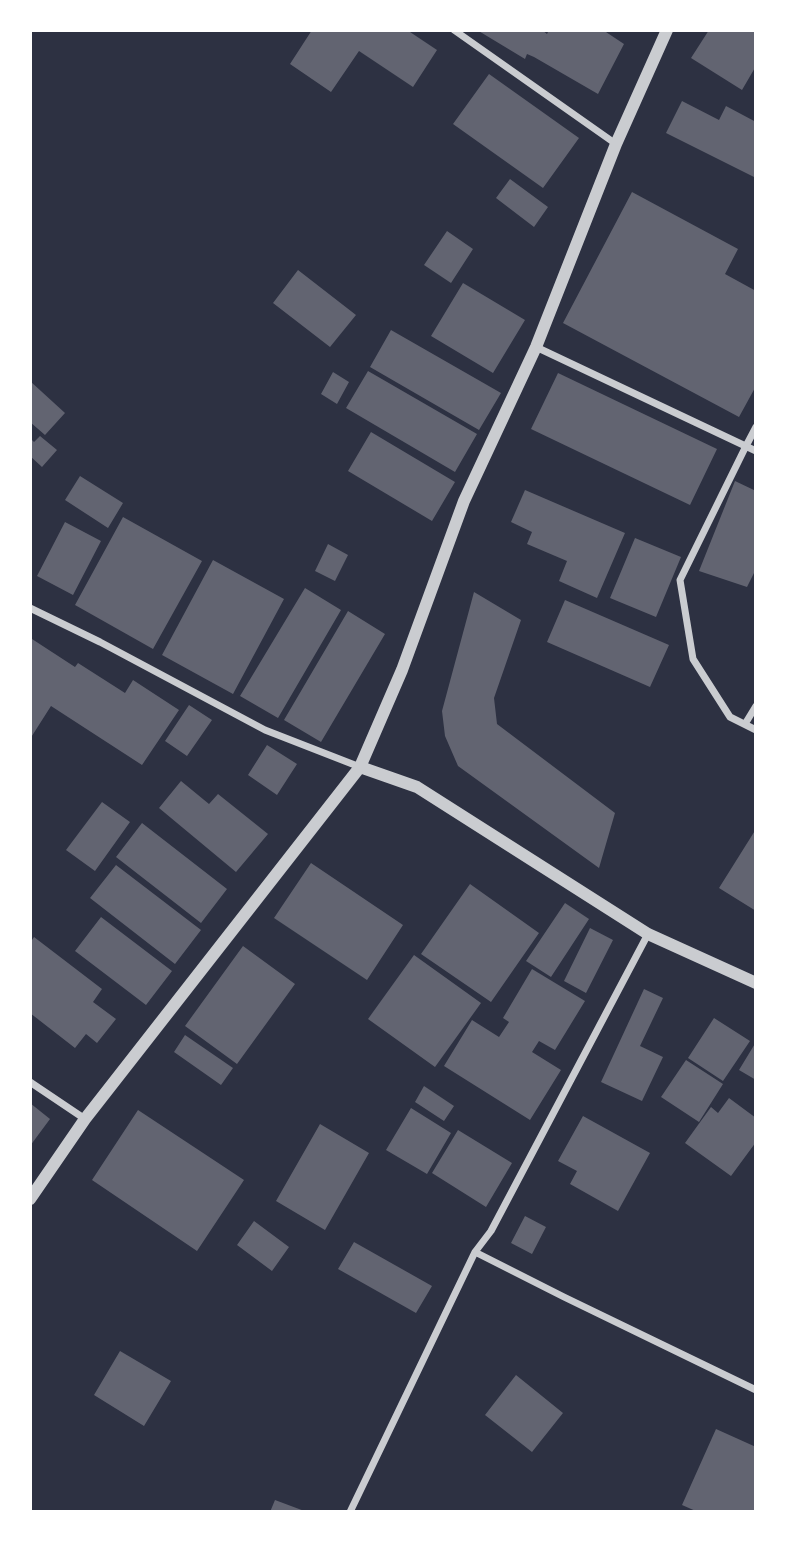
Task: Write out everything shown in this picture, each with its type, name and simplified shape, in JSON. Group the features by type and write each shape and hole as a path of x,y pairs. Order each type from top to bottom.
{"street":[{"path":"454,30 616,144"},
{"path":"30,1199 85,1119 360,767 402,670 464,501 536,347 616,144 667,30"},
{"path":"536,347 756,451"},
{"path":"756,427 681,580 693,659 730,718 756,730"},
{"path":"30,608 265,730 417,787 648,934 756,982"},
{"path":"745,724 756,706"},
{"path":"350,1512 475,1252 491,1231 648,934"},
{"path":"30,1082 85,1119"},
{"path":"475,1252 756,1390"}],"building":[{"path":"312,30 407,30 437,50 413,87 359,51 331,92 290,64"},
{"path":"477,30 542,30 547,34 549,30 603,30 624,44 598,94 534,57 527,54 525,59"},
{"path":"709,30 756,30 756,66 742,90 691,58"},
{"path":"489,74 579,138 543,188 453,124"},
{"path":"682,101 719,120 726,106 756,122 756,178 666,133"},
{"path":"510,179 548,207 534,227 496,198"},
{"path":"632,192 738,249 725,274 756,291 756,386 739,417 563,323"},
{"path":"447,231 473,249 451,283 424,265"},
{"path":"298,270 356,315 330,347 273,303"},
{"path":"463,283 525,320 493,373 431,336"},
{"path":"391,330 501,393 479,430 370,367"},
{"path":"368,371 477,434 455,472 346,408"},
{"path":"333,372 349,382 337,404 321,394"},
{"path":"558,373 717,449 690,505 531,429"},
{"path":"30,381 65,413 45,435 30,422"},
{"path":"371,432 455,482 432,521 348,471"},
{"path":"40,436 57,450 42,467 30,456 30,438 34,442"},
{"path":"80,476 123,503 108,528 65,500"},
{"path":"735,481 756,491 756,569 747,587 699,571"},
{"path":"525,490 625,533 597,598 559,581 567,561 527,544 532,532 511,522"},
{"path":"123,517 202,561 153,649 75,605"},
{"path":"65,522 101,541 73,595 37,576"},
{"path":"635,538 681,557 656,617 610,598"},
{"path":"328,544 348,555 335,581 315,571"},
{"path":"213,560 284,599 233,694 162,655"},
{"path":"305,588 341,610 278,718 240,696"},
{"path":"474,592 521,620 494,698 497,724 615,813 599,868 458,766 445,736 442,711"},
{"path":"565,600 669,645 650,687 547,642"},
{"path":"348,611 385,634 321,742 284,720"},
{"path":"32,639 75,667 78,663 125,693 133,680 179,710 142,765 51,706 30,739"},
{"path":"189,705 212,720 187,756 165,741"},
{"path":"267,745 297,764 277,795 248,775"},
{"path":"181,781 209,804 218,794 268,834 236,872 159,808"},
{"path":"102,802 130,822 95,871 66,850"},
{"path":"142,823 227,889 201,923 116,857"},
{"path":"756,829 756,911 719,888"},
{"path":"311,863 403,925 367,980 274,918"},
{"path":"116,865 201,930 175,964 90,898"},
{"path":"470,884 539,933 491,1002 421,954"},
{"path":"565,903 589,919 551,977 526,961"},
{"path":"101,917 172,971 146,1005 75,951"},
{"path":"590,928 613,940 586,993 564,981"},
{"path":"34,937 102,989 93,1002 116,1019 97,1043 86,1034 75,1048 30,1013 30,943"},
{"path":"243,946 295,984 237,1064 185,1026"},
{"path":"414,955 481,1003 435,1067 368,1019"},
{"path":"532,969 585,1001 555,1050 539,1041 532,1052 561,1070 530,1120 444,1066 472,1020 499,1037 509,1022 503,1018"},
{"path":"644,989 663,998 640,1046 663,1057 642,1101 601,1082"},
{"path":"714,1018 750,1041 723,1081 688,1058"},
{"path":"185,1035 233,1068 221,1085 174,1052"},
{"path":"756,1042 756,1080 739,1070"},
{"path":"686,1060 723,1084 699,1122 661,1097"},
{"path":"424,1086 454,1106 444,1121 415,1102"},
{"path":"729,1098 756,1118 756,1142 731,1176 685,1143 711,1107 718,1113"},
{"path":"30,1103 50,1119 30,1146"},
{"path":"411,1108 451,1133 427,1174 386,1150"},
{"path":"138,1110 244,1180 197,1251 92,1180"},
{"path":"583,1116 650,1153 618,1211 570,1184 577,1171 558,1161"},
{"path":"320,1124 369,1153 325,1230 276,1201"},
{"path":"458,1130 512,1163 486,1207 432,1173"},
{"path":"525,1216 546,1227 532,1254 511,1243"},
{"path":"254,1221 289,1247 272,1271 237,1245"},
{"path":"354,1242 432,1286 416,1313 338,1269"},
{"path":"120,1351 171,1381 144,1426 94,1395"},
{"path":"516,1375 563,1413 532,1452 485,1415"},
{"path":"716,1429 756,1447 756,1512 698,1512 682,1505"},
{"path":"275,1500 307,1512 270,1512"}]}
